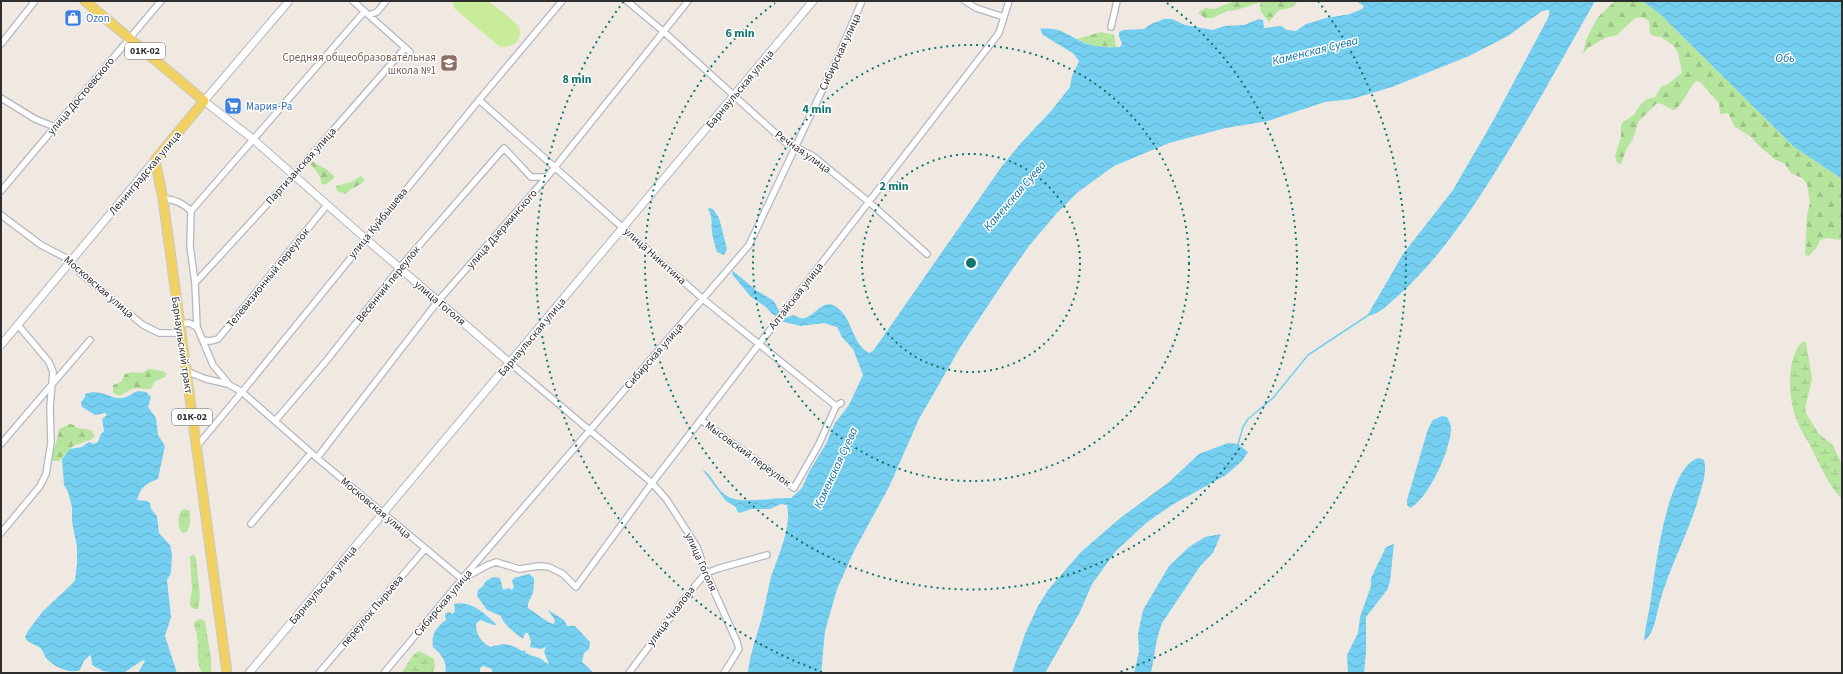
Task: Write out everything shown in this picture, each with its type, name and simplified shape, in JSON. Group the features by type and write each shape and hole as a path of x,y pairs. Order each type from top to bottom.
{"main road":[{"name":"улица Гоголя","path":"85,1 204,101"},
{"name":"Ленинградская улица","path":"155,160 204,101"},
{"name":"Барнаульский тракт","path":"155,160 162,199 227,673"}],"street":[{"path":"1,44 36,1"},
{"name":"улица Достоевского","path":"1,191 161,1"},
{"name":"Ленинградская улица","path":"204,101 289,1"},
{"path":"352,1 367,14"},
{"path":"228,384 213,365 197,327 195,283 190,246 191,211 367,14 377,12 386,1"},
{"name":"улица Куйбышева","path":"196,446 242,392 479,100 562,1"},
{"name":"Речная улица","path":"627,1 664,32 733,97 785,142 796,146 813,156 869,202 927,254"},
{"name":"улица Дзержинского","path":"317,458 438,301 547,177 688,1"},
{"name":"Барнаульская улица","path":"252,672 382,514 624,228 813,1"},
{"name":"Сибирская улица","path":"384,673 749,245 837,59 862,1"},
{"path":"965,1 976,8 1004,17"},
{"name":"Алтайская улица","path":"462,580 496,562 519,569 539,566 549,567 563,574 576,587 652,483 999,33 1009,1"},
{"path":"1111,27 1117,1"},
{"name":"Партизанская улица","path":"195,283 407,50 367,14"},
{"path":"1,98 35,119 55,127"},
{"name":"улица Никитина","path":"479,100 703,299 839,405 794,488"},
{"name":"улица Гоголя","path":"204,101 254,140 366,239 652,483 667,500 697,547 706,573 739,648 724,673"},
{"name":"Весенний переулок","path":"275,421 327,360 400,268 504,148 531,177 547,177"},
{"name":"Ленинградская улица","path":"1,345 71,263 155,160"},
{"path":"162,199 171,199 182,203 191,211"},
{"name":"Телевизионный переулок","path":"203,340 210,342 218,339 328,205"},
{"name":"Московская улица","path":"1,215 41,244 68,259 80,273 143,325 159,333 180,329 189,324 197,327"},
{"path":"1,532 40,486 46,474 51,443 50,407 53,372 49,362 18,325"},
{"path":"1,444 90,340"},
{"name":"Московская улица","path":"186,370 206,379 228,384 242,392 382,514 462,580"},
{"name":"Мысовский переулок","path":"701,420 794,488"},
{"path":"251,524 311,453"},
{"name":"переулок Пырьева","path":"319,673 425,549"},
{"name":"улица Чкалова","path":"630,673 694,585 706,573 767,555"}],"green space":[{"path":"452,1 489,2 505,14 519,28 520,37 515,43 507,47 499,46 455,9"},
{"path":"1235,1 1298,1 1293,7 1278,11 1269,22 1261,12 1260,2 1237,10 1227,11 1213,18 1205,18 1198,13 1205,8 1214,9"},
{"path":"1615,1 1642,1 1660,14 1793,146 1842,179 1842,240 1827,238 1820,240 1817,247 1809,256 1805,255 1807,215 1810,203 1807,184 1802,178 1791,173 1784,163 1776,160 1759,146 1751,137 1735,127 1728,113 1720,114 1719,103 1700,82 1697,81 1694,83 1675,110 1660,103 1656,104 1639,121 1632,141 1627,148 1621,164 1617,163 1615,156 1621,137 1621,125 1623,122 1634,115 1640,105 1647,99 1655,97 1661,87 1668,84 1682,73 1678,53 1674,46 1661,37 1653,36 1650,33 1649,21 1642,17 1635,18 1617,35 1605,38 1588,48 1583,54 1586,40 1597,18"},
{"path":"1101,32 1114,35 1116,47 1093,46 1077,39"},
{"path":"311,161 326,169 334,176 334,178 325,185 321,183 319,175 310,163"},
{"path":"361,176 365,180 345,194 337,191 336,186 351,182"},
{"path":"1802,342 1806,342 1812,379 1805,408 1806,413 1818,433 1833,445 1842,465 1842,499 1826,476 1800,427 1793,409 1790,389 1791,368 1793,358"},
{"path":"149,369 163,371 167,374 165,377 154,382 151,389 136,388 120,396 113,393 113,385 121,382 125,374 133,372 142,373"},
{"path":"70,424 77,428 91,430 95,436 92,439 73,446 59,461 51,461 59,429"},
{"path":"185,509 190,511 190,525 187,532 183,533 180,530 179,516 181,511"},
{"path":"193,554 196,558 200,597 198,609 194,609 190,606 192,590 190,557"},
{"path":"201,619 205,621 211,659 211,673 202,673 198,659 198,641 194,623"},
{"path":"419,651 434,659 435,666 433,673 402,673 412,657"}],"water":[{"name":"Каменская Суева","path":"1356,1 1595,1 1523,127 1461,224 1432,261 1416,278 1384,308 1372,315 1367,316 1403,254 1453,190 1493,121 1549,16 1549,10 1542,11 1508,36 1469,56 1392,87 1352,99 1325,102 1268,121 1226,128 1169,143 1114,166 1078,192 1056,214 1029,246 1005,280 961,346 919,419 889,487 855,549 837,589 825,631 821,673 748,673 750,658 763,613 771,577 786,532 788,523 787,505 781,504 770,509 751,509 740,513 737,511 736,507 726,501 702,469 709,475 723,493 733,499 748,500 791,498 802,488 809,472 826,444 835,423 849,405 863,375 853,349 842,337 837,327 824,323 801,326 784,322 750,296 732,274 733,271 756,290 774,301 782,317 786,318 793,315 804,318 826,304 835,306 841,311 849,323 855,337 863,349 869,353 873,351 1002,166 1052,110 1070,87 1072,76 1079,61 1074,54 1043,35 1040,29 1057,30 1080,41 1095,46 1120,47 1122,44 1119,32 1123,30 1144,29 1151,24 1164,19 1172,19 1185,25 1213,30 1224,26 1244,25 1259,19 1263,20 1264,28 1281,26 1287,30 1296,31 1306,24 1326,18 1350,14 1362,9 1364,6"},
{"name":"Обь","path":"1642,1 1842,1 1842,179 1793,146 1660,14"},
{"path":"709,208 713,209 719,218 727,249 724,255 716,250 712,235"},
{"path":"139,391 146,392 151,397 148,407 156,418 158,435 165,446 158,479 144,486 137,500 147,501 150,503 151,509 157,516 159,533 170,545 172,554 171,573 167,580 171,617 165,636 177,673 138,673 145,661 143,660 125,672 118,673 103,671 92,665 90,655 84,661 80,670 67,670 50,662 40,648 28,642 25,637 43,611 75,580 77,547 72,521 72,507 68,492 64,485 62,459 70,449 82,447 89,442 94,444 98,442 104,431 102,419 107,415 105,413 95,415 82,407 81,402 85,397 85,394 96,392 122,398"},
{"path":"1442,416 1447,417 1451,426 1450,438 1443,460 1424,495 1410,508 1407,505 1407,500 1428,429 1433,420"},
{"path":"1228,443 1238,444 1248,452 1242,461 1226,475 1172,505 1146,523 1116,551 1092,584 1080,612 1045,673 1012,673 1025,634 1038,606 1048,590 1081,552 1119,519 1169,482 1199,454"},
{"path":"1699,458 1704,460 1705,472 1696,507 1663,591 1656,620 1650,634 1644,641 1664,520 1679,479 1688,465"},
{"path":"1221,534 1213,553 1201,565 1162,623 1157,639 1151,673 1134,673 1139,652 1138,634 1143,610 1169,566 1189,547 1205,537"},
{"path":"1394,544 1390,582 1387,590 1366,617 1366,652 1364,673 1348,673 1347,655 1358,633 1360,617 1371,586 1371,578 1386,547"},
{"path":"529,574 534,578 534,582 528,608 551,623 554,624 555,620 548,610 564,620 567,626 575,626 590,642 589,649 584,653 582,662 594,673 492,673 492,669 483,666 480,668 480,673 445,673 445,662 441,655 433,647 433,639 439,625 446,620 445,614 449,612 453,614 455,611 454,604 460,603 471,605 495,623 496,625 480,620 476,624 477,631 484,643 491,647 503,644 511,645 522,651 526,650 525,652 549,664 544,652 546,647 541,649 530,647 531,641 528,633 525,633 523,639 513,632 506,625 501,616 487,610 477,596 478,590 486,581 493,577 500,578 503,590 509,588 512,590 514,587 512,581 514,578"}],"waterway":[{"path":"1238,444 1243,427 1248,419 1273,398 1308,355 1367,316"}],"place":[{"name":"Ozon","path":"73,18"},
{"name":"Средняя общеобразовательная школа №1","path":"449,63"},
{"name":"Мария-Ра","path":"233,106"}]}
